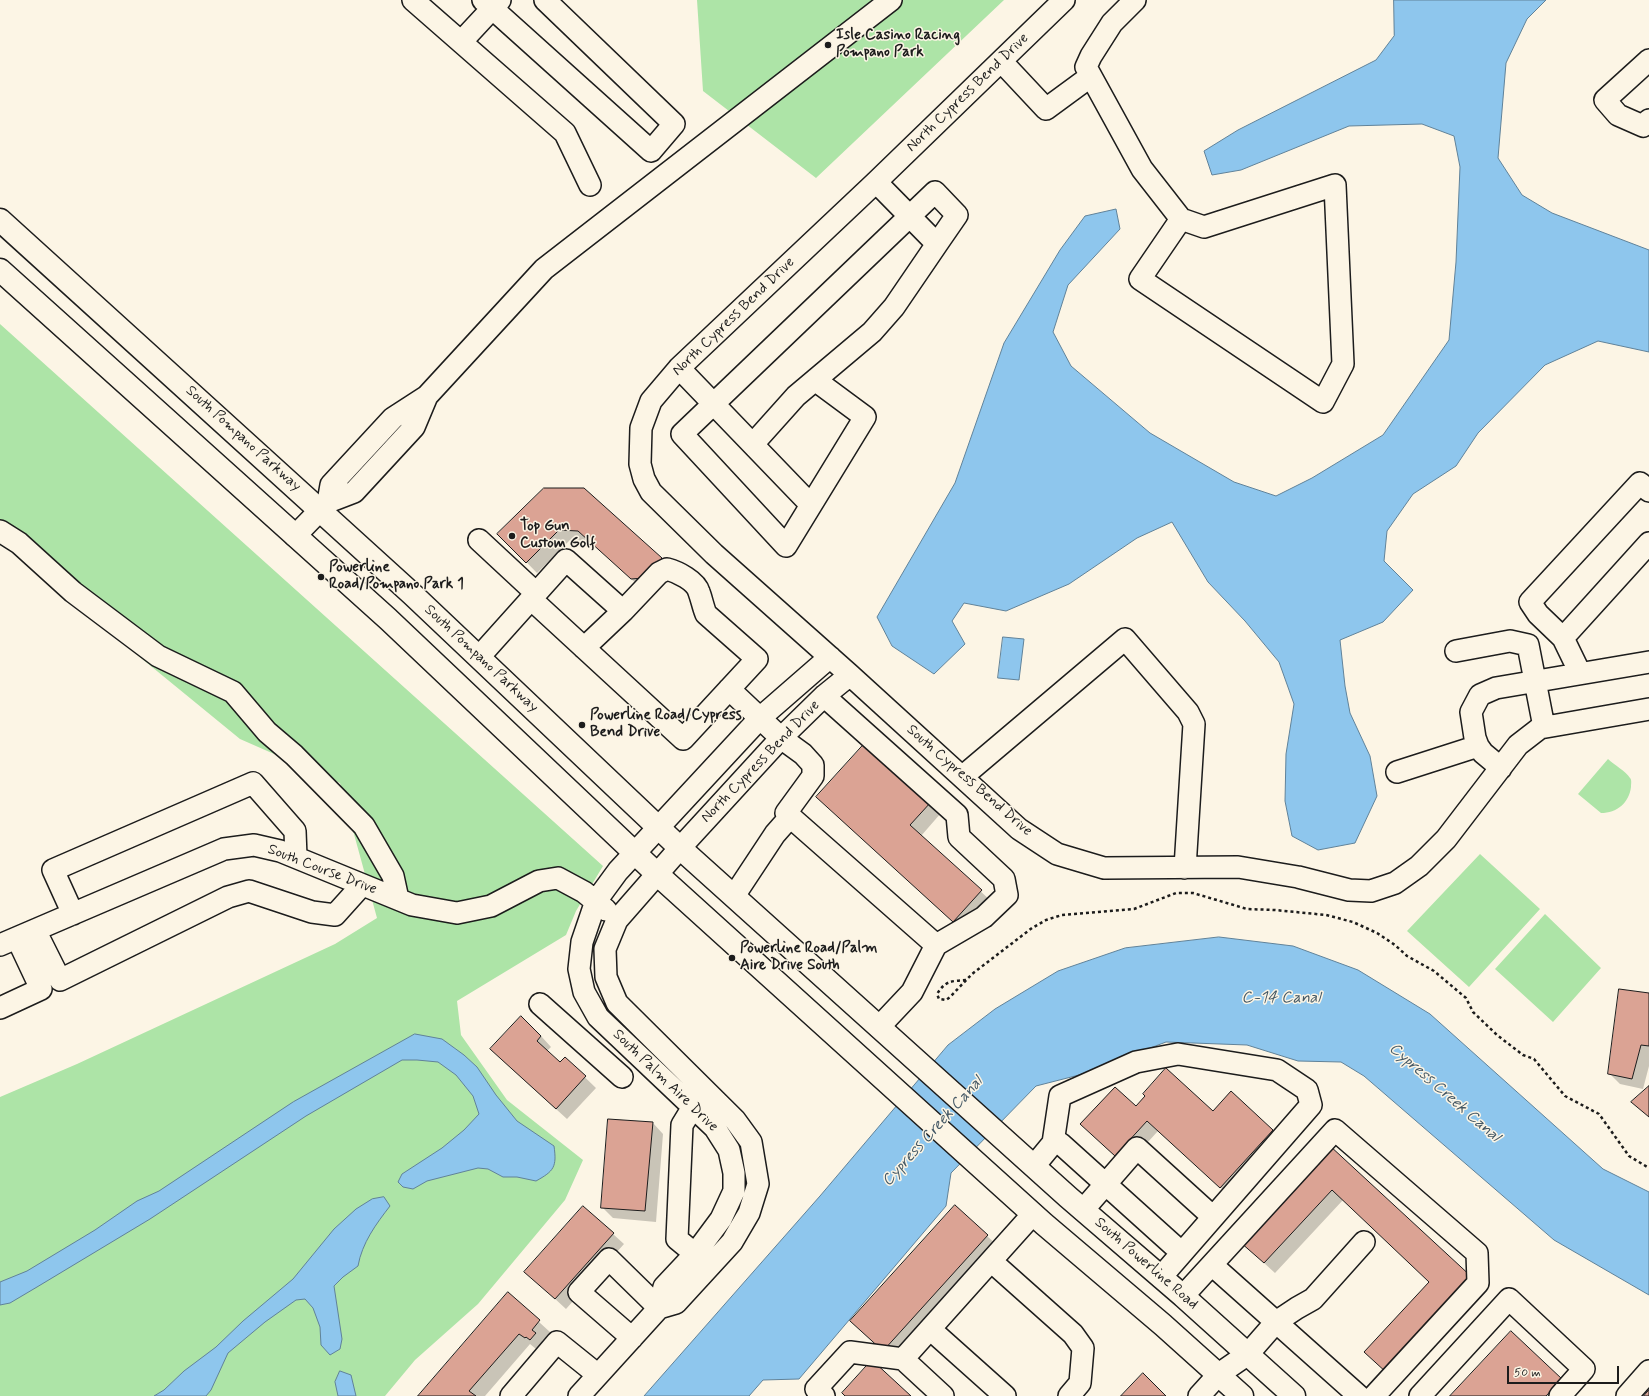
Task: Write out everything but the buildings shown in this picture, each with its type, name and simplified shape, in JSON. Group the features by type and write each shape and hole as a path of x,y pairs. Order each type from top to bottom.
{"main road":[{"name":"South Pompano Parkway","path":"0,220 324,506 479,658 680,848 997,1133"},
{"path":"0,270 388,619 657,874 1033,1214 1242,1396"},
{"name":"South Powerline Road","path":"997,1133 1083,1210 1183,1296 1294,1396"}],"street":[{"path":"413,0 565,133 590,185"},
{"path":"461,42 492,3 652,151 674,124 545,0"},
{"path":"295,536 324,506 354,492 414,428 427,396 544,269 890,0"},
{"name":"North Cypress Bend Drive","path":"657,874 781,738 824,696 850,675 714,554 651,492 644,479 640,464 641,428 651,401 679,368 876,182 1064,0"},
{"path":"1135,0 1112,23 1091,56 1086,68 1142,169 1181,219 1204,227 1336,185 1342,364 1323,402 1140,279 1181,219"},
{"path":"1649,60 1605,100 1618,115 1642,126 1649,120"},
{"path":"1001,61 1046,109 1091,76"},
{"path":"876,182 937,244"},
{"path":"753,444 796,396 815,380 872,332 890,312 957,215 935,192 682,434 786,546 865,417 815,380"},
{"path":"679,368 812,505"},
{"path":"1580,673 1562,638 1538,614 1530,602 1640,483 1649,491"},
{"path":"0,531 19,542 72,592 158,656 233,692 267,732 294,755 364,826 393,876 398,899"},
{"path":"479,540 584,648 683,739 757,659 706,614 699,591 695,585 676,571 667,569 659,573 623,611 584,648"},
{"path":"1562,638 1649,543"},
{"path":"479,658 566,560 623,611"},
{"path":"962,777 1125,639 1188,712 1194,724 1185,868"},
{"path":"1456,650 1510,641 1528,645 1544,728"},
{"name":"North Cypress Bend Drive","path":"635,852 760,718 830,657"},
{"path":"1501,768 1483,753 1475,738 1471,712 1480,695 1496,688 1649,662"},
{"name":"South Cypress Bend Drive","path":"850,675 1018,828 1057,854 1104,868 1238,867 1298,877 1349,890 1371,891 1395,883 1419,866 1446,839 1518,745 1540,728 1649,709"},
{"path":"729,689 781,738 803,754 813,766 813,776 786,813 936,944"},
{"path":"824,696 957,815 959,837 1004,879 1007,895 984,917 936,944 912,992 879,1027"},
{"path":"1397,772 1478,746"},
{"path":"73,914 53,870 254,783 295,831 296,857"},
{"path":"734,896 774,834 790,817"},
{"name":"South Course Drive","path":"17,938 224,849 254,844 296,857 412,905 457,913 491,906 539,881 558,878 584,892 617,920"},
{"name":"South Palm Aire Drive","path":"635,852 618,871 596,901 582,942 579,969 584,992 598,1017 715,1128 730,1150 734,1173 734,1191 703,1260"},
{"name":"South Palm Aire Drive","path":"579,1396 659,1308 664,1287 732,1242 749,1214 758,1184 751,1142 735,1120 617,1003 606,977 605,949 617,920 657,874"},
{"path":"17,938 60,980 228,897 249,891 312,912 335,915 362,885"},
{"path":"0,1008 41,990 17,938"},
{"path":"540,1004 622,1077"},
{"path":"595,1053 631,1018"},
{"path":"1034,1166 1053,1143 1060,1096 1136,1062 1178,1054 1278,1070 1307,1090 1311,1105 1161,1277"},
{"path":"703,1260 677,1239 682,1125 693,1107 707,1091"},
{"path":"1183,1296 1335,1130 1477,1253 1478,1283 1374,1396"},
{"path":"1053,1143 1061,1144 1182,1253"},
{"path":"1083,1210 1137,1148 1213,1217"},
{"path":"903,1359 1033,1214"},
{"path":"1199,1396 1218,1374 1248,1354 1276,1322 1314,1299 1364,1242"},
{"path":"632,1338 579,1292 609,1259 659,1308"},
{"path":"991,1261 1073,1334 1083,1348 1080,1383 1069,1396"},
{"path":"1212,1265 1359,1396"},
{"path":"1420,1396 1508,1299 1584,1369 1560,1396"},
{"path":"930,1329 1005,1396"},
{"path":"511,1396 557,1342 598,1376"},
{"path":"824,1396 816,1389 850,1352 903,1359 943,1396"},
{"path":"1627,1396 1649,1371"}],"path":[{"path":"966,980 955,981 942,986 936,994 939,999 946,1000 966,980 993,957 1032,928 1046,920 1062,915 1134,909 1176,893 1193,893 1247,909 1326,915 1353,922 1377,932 1408,956 1434,971 1466,998 1473,1012 1497,1035 1523,1055 1534,1059 1565,1096 1599,1114 1629,1156 1649,1168"}],"green space":[{"name":"Isle Casino Racing Pompano Park","path":"697,0 1004,0 816,178 703,91"},
{"path":"0,324 603,866 576,911 566,935 457,1001 461,1035 507,1100 583,1160 565,1200 478,1304 415,1360 385,1396 0,1396 0,1097 77,1064 335,944 377,918 340,783 240,739 9,550 0,545"},
{"path":"1608,759 1628,775 1631,780 1631,787 1628,798 1621,806 1607,813 1601,813 1578,794"},
{"path":"1480,854 1540,909 1469,987 1407,931"},
{"path":"1545,914 1601,968 1553,1022 1495,969"}],"water":[{"path":"1394,0 1546,0 1527,19 1506,63 1498,158 1522,195 1552,213 1649,250 1649,352 1598,341 1545,365 1478,433 1456,466 1413,494 1387,531 1384,561 1413,590 1383,622 1340,640 1345,686 1350,713 1370,756 1377,796 1355,843 1318,850 1292,836 1285,801 1286,754 1294,704 1279,662 1245,621 1208,582 1172,522 1137,538 1069,584 1006,611 964,603 952,621 965,644 934,674 892,646 877,617 955,483 1004,343 1060,250 1085,216 1116,209 1120,229 1068,285 1053,332 1071,366 1150,433 1234,482 1276,496 1312,478 1383,435 1449,340 1456,262 1460,167 1454,136 1422,124 1349,126 1241,170 1212,175 1204,151 1238,130 1376,60 1394,36"},
{"path":"1003,637 1024,639 1019,680 998,678"},
{"name":"C-14 Canal","path":"1219,937 1293,946 1358,970 1430,1014 1603,1169 1649,1192 1649,1295 1554,1240 1364,1076 1341,1062 1298,1061 1247,1045 1166,1042 1079,1075 1036,1086 951,1173 946,1206 799,1379 763,1380 749,1396 644,1396 820,1196 948,1045 995,1009 1058,971 1125,948"},
{"path":"415,1034 442,1039 464,1055 477,1067 496,1095 517,1121 554,1146 555,1159 553,1168 547,1174 536,1181 517,1177 503,1177 488,1169 478,1168 427,1181 413,1189 403,1187 398,1182 402,1174 442,1148 464,1130 479,1114 473,1096 456,1075 438,1062 402,1060 306,1116 150,1219 10,1303 0,1305 0,1282 27,1271 95,1230 137,1201 159,1191 293,1102"},
{"path":"384,1197 390,1206 366,1242 358,1266 334,1286 342,1339 340,1349 330,1355 321,1345 320,1327 313,1308 305,1299 296,1300 265,1322 228,1353 211,1390 206,1396 154,1396 164,1390 184,1371 216,1347 243,1321 293,1279 334,1229 356,1209 372,1199"},
{"path":"340,1371 351,1375 356,1396 338,1396 335,1382"}],"place":[{"name":"Isle Casino Racing Pompano Park","path":"828,45"},
{"name":"Top Gun Custom Golf","path":"512,536"},
{"name":"Powerline Road/Pompano Park 1","path":"321,577"},
{"name":"Powerline Road/Cypress Bend Drive","path":"582,725"},
{"name":"Powerline Road/Palm Aire Drive South","path":"732,958"}],"water label":[{"name":"Cypress Creek Canal","path":"1444,1093"},
{"name":"Cypress Creek Canal","path":"933,1132"}]}
